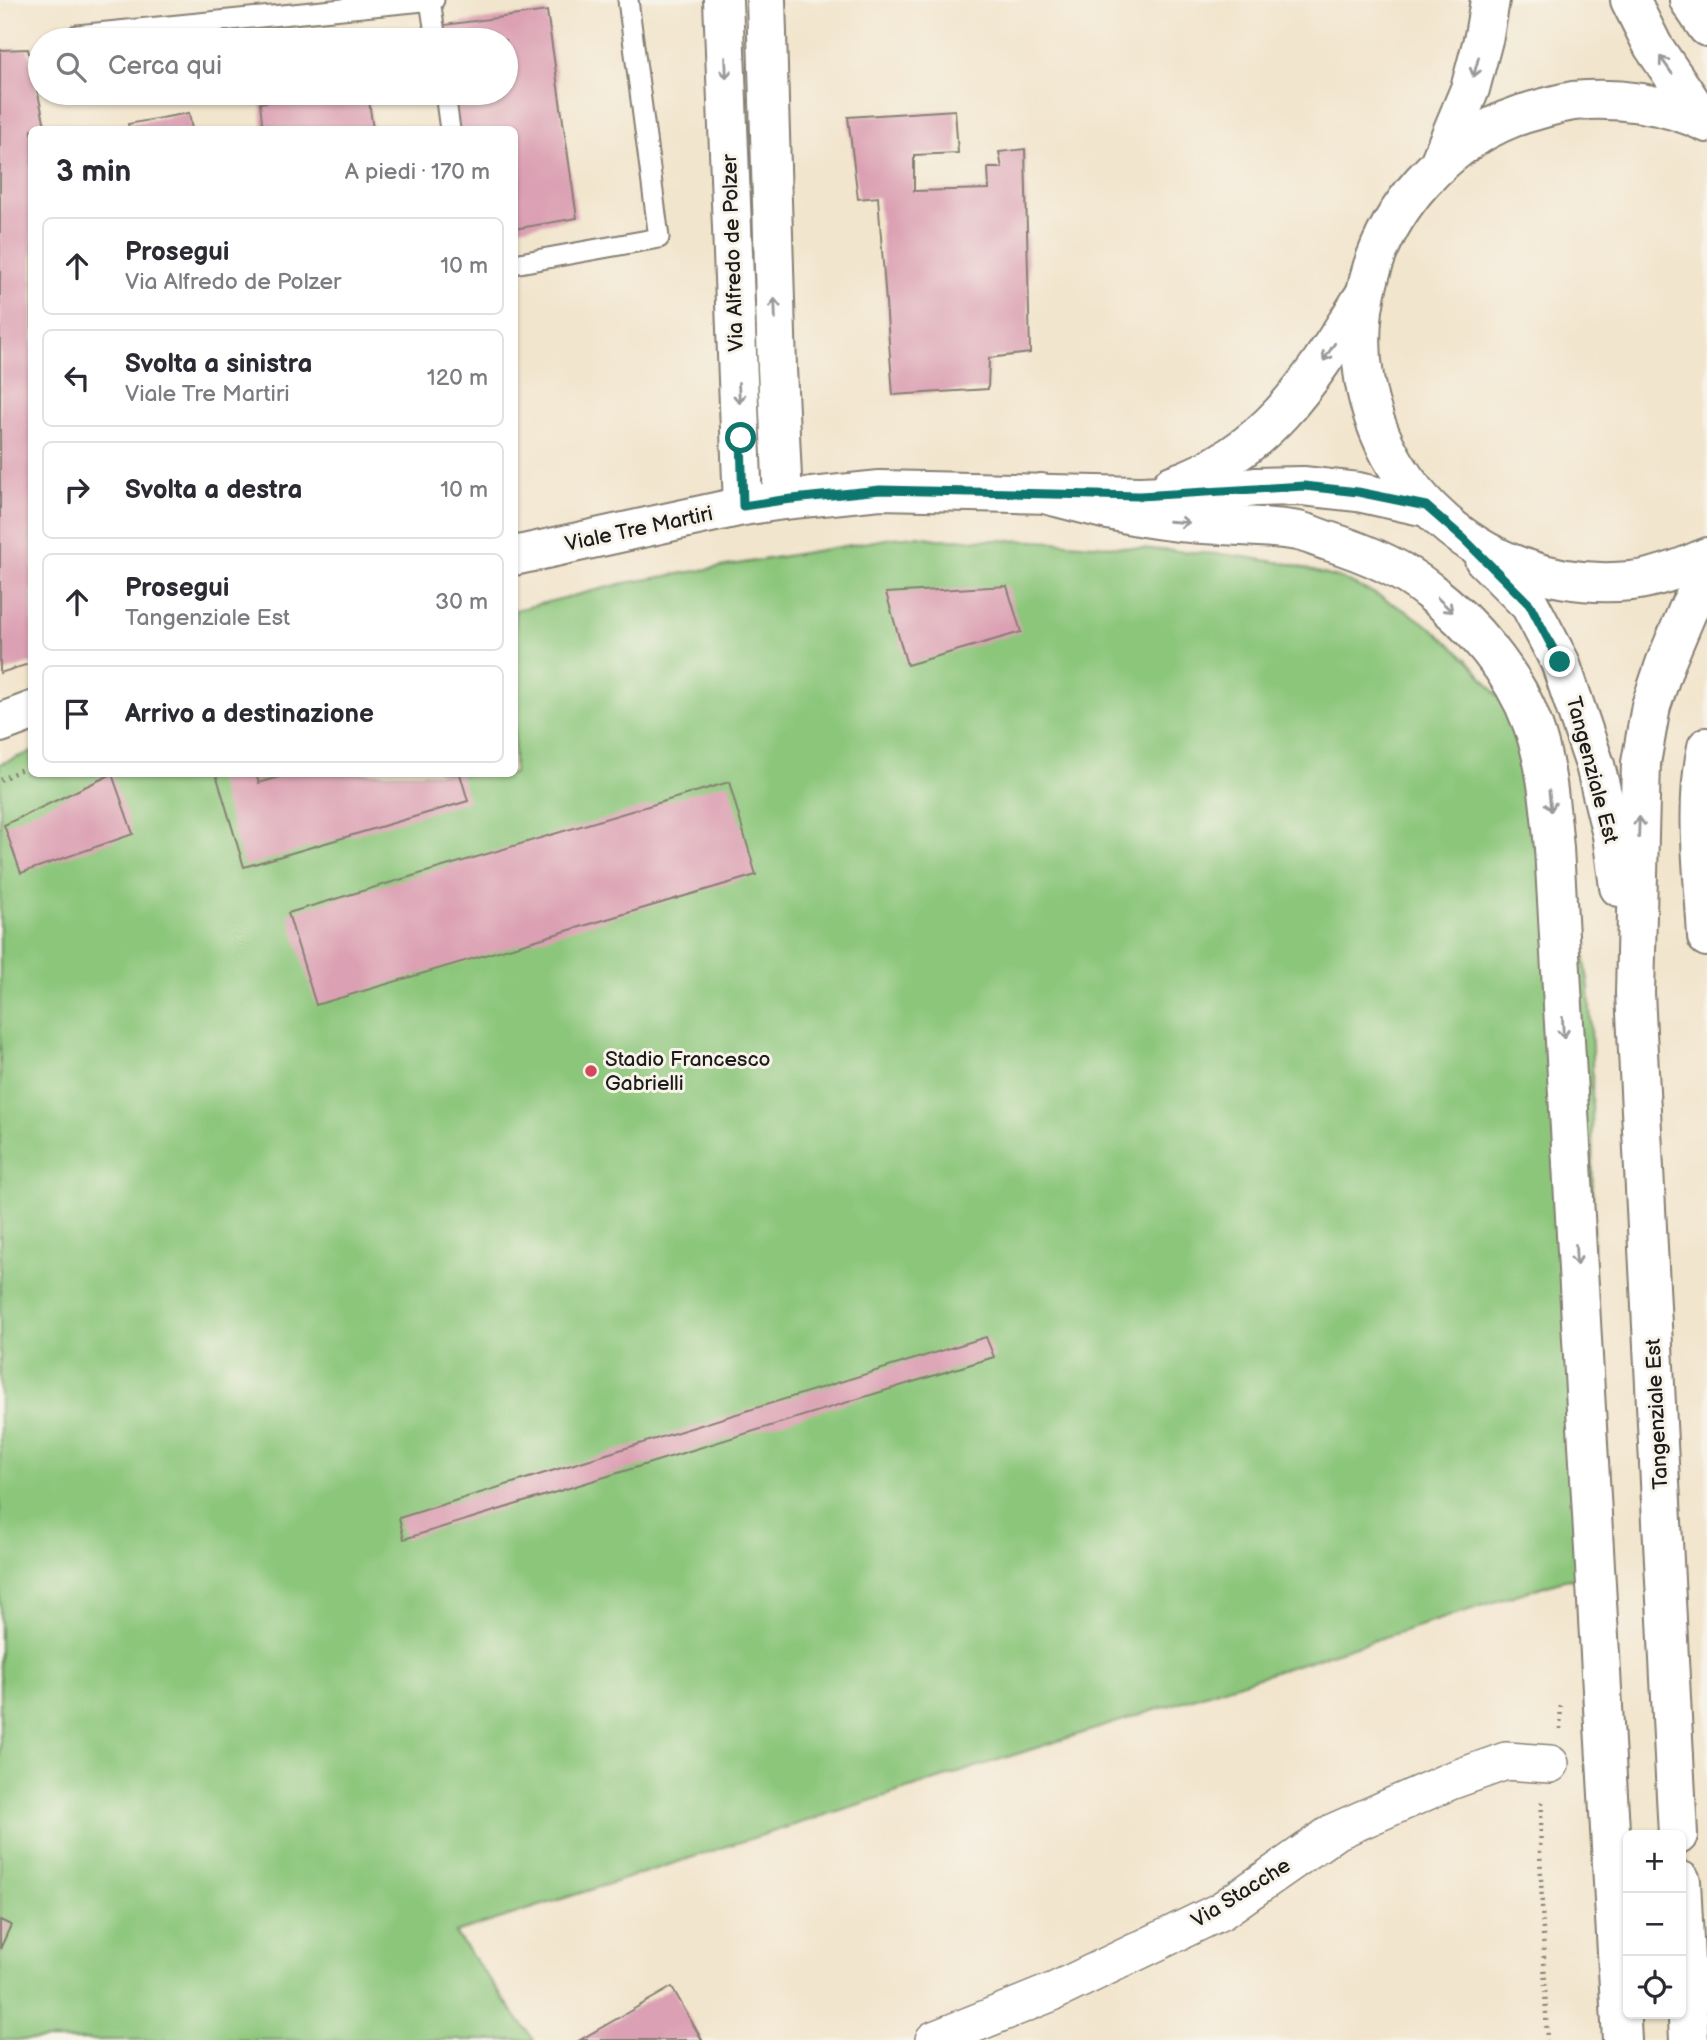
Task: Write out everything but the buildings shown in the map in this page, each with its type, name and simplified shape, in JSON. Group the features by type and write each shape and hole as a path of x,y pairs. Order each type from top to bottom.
{"main road":[{"name":"Via Alfredo de Polzer","path":"723,0 743,506"},
{"name":"Via Alfredo de Polzer","path":"766,0 776,368 783,500"},
{"path":"1438,163 1471,89 1485,36 1490,0"},
{"path":"1630,0 1653,46 1706,122"},
{"path":"1689,0 1707,27"},
{"path":"1706,122 1677,110 1622,100 1571,101 1518,115 1476,135 1438,163 1408,198 1386,234 1365,294 1361,330 1362,368 1370,406 1383,443 1399,472 1426,506 1464,539 1503,561 1552,577 1592,582 1633,580 1678,570 1707,557"},
{"name":"Viale Tre Martiri","path":"1140,496 1185,481 1220,464 1261,434 1293,402 1325,358 1365,294"},
{"name":"Viale Tre Martiri","path":"518,555 743,506 880,490 1140,496 1304,486 1358,492 1426,506"},
{"path":"1041,493 1129,515 1174,522 1240,525 1300,532 1347,547 1390,566 1428,589 1489,649 1532,721 1550,795 1554,848 1622,2040"},
{"name":"Tangenziale Est","path":"1464,539 1530,605 1560,662 1595,765 1612,835 1635,993"},
{"name":"Tangenziale Est","path":"1678,1830 1635,993 1642,764 1651,706 1690,605 1707,576"},
{"path":"0,723 28,712"},
{"path":"1707,747 1700,813 1707,937"},
{"path":"1682,1893 1689,2040"}],"street":[{"name":"Via Stacche","path":"934,2040 1055,1991 1221,1911 1334,1832 1450,1781 1506,1761 1550,1764"}],"lane":[{"path":"148,28 432,0 435,28"},
{"path":"518,263 659,238 628,0"},
{"path":"447,105 449,126"}],"path":[{"path":"0,780 28,766"},
{"path":"1547,2040 1540,1810 1560,1728 1562,1690"}],"green space":[{"path":"918,536 938,539 1040,541 1231,555 1290,564 1341,579 1408,612 1433,629 1469,661 1508,708 1572,870 1589,988 1592,1048 1593,1330 1606,1569 1557,1582 455,1933 534,2040 0,2040 0,764 28,753 28,777 518,777 518,609 625,583 892,538"}],"place":[{"name":"Stadio Francesco Gabrielli","path":"591,1071"}],"route":[{"path":"741,438 743,506 880,490 1140,496 1304,486 1358,492 1426,506 1464,539 1530,605 1560,662"}]}
